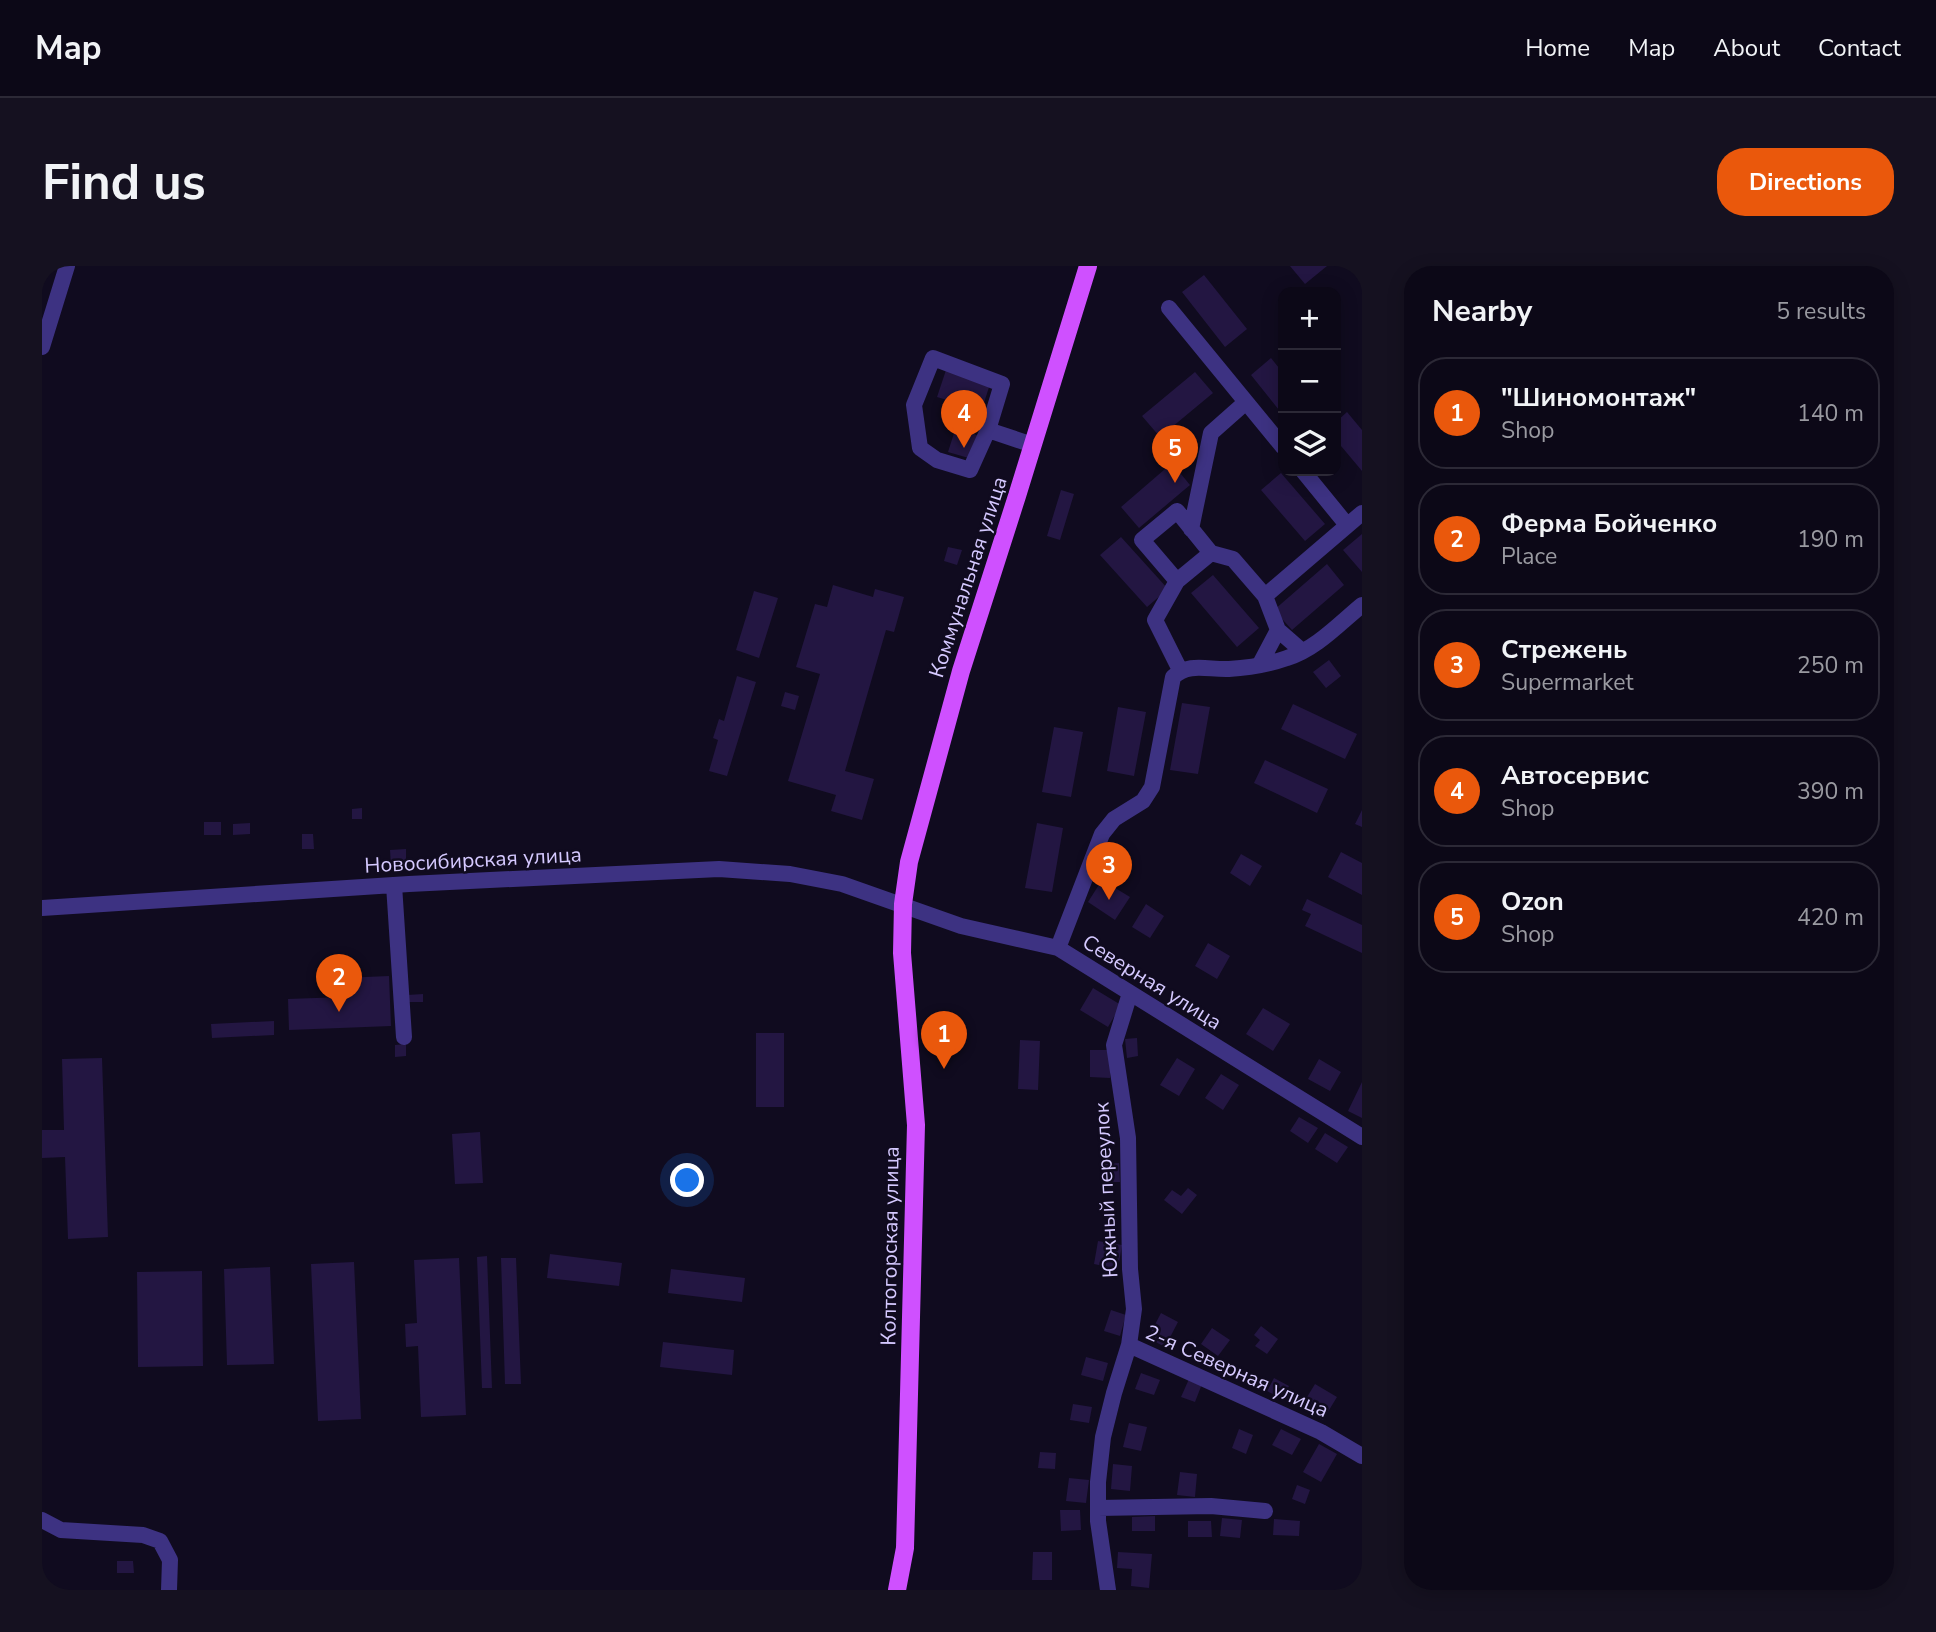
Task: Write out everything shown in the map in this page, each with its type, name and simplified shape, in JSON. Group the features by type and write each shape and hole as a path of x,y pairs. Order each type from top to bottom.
{"main road":[{"name":"Коммунальная улица","path":"903,904 909,862 961,671 1087,266"},
{"name":"Колтогорская улица","path":"897,1590 905,1548 916,1125 902,953 903,904"}],"street":[{"path":"42,347 67,266"},
{"path":"1169,308 1278,441"},
{"path":"933,358 1002,384 988,430 970,470 937,460 920,448 915,405 933,358"},
{"path":"1191,529 1211,433 1246,402"},
{"path":"988,430 1033,445"},
{"path":"1307,476 1347,525"},
{"path":"1177,581 1142,540 1177,511 1212,553 1233,559 1265,596 1278,631 1302,651"},
{"path":"1265,596 1362,513"},
{"path":"1180,670 1155,620 1177,581 1212,553"},
{"path":"1058,948 1102,834 1114,819 1143,801 1152,787 1173,677 1180,670 1191,667 1230,669 1289,658 1362,605"},
{"path":"1260,664 1278,631"},
{"name":"Новосибирская улица","path":"42,908 394,885 719,869 790,874 842,884 903,904"},
{"path":"394,885 404,1037"},
{"name":"Северная улица","path":"903,904 987,934 1045,943 1058,948 1362,1138"},
{"name":"Южный переулок","path":"1129,1345 1134,1309 1130,1269 1128,1138 1114,1045 1130,993"},
{"name":"2-я Северная улица","path":"1108,1590 1098,1508 1098,1482 1103,1437 1129,1345 1321,1432 1362,1455"},
{"path":"1098,1508 1211,1506 1265,1511"},
{"path":"42,1520 61,1530 143,1535 160,1541 170,1560 169,1590"}],"building":[{"path":"1290,266 1327,266 1305,284"},
{"path":"1204,275 1247,329 1225,347 1182,292"},
{"path":"1271,358 1278,367 1278,409 1251,375"},
{"path":"946,370 990,384 974,434 979,436 972,459 948,452 963,405 937,397"},
{"path":"1195,372 1213,393 1160,437 1142,416"},
{"path":"1347,412 1362,430 1362,471 1341,446 1341,417"},
{"path":"1172,463 1190,485 1139,528 1121,507"},
{"path":"1278,476 1284,476 1325,524 1305,541 1261,490"},
{"path":"1061,490 1074,494 1060,540 1047,536"},
{"path":"1362,534 1362,572 1343,550"},
{"path":"1121,537 1168,589 1147,607 1100,555"},
{"path":"948,547 962,550 957,565 944,561"},
{"path":"1327,564 1344,585 1292,630 1274,610"},
{"path":"1213,575 1259,628 1237,647 1191,593"},
{"path":"833,585 873,597 875,589 904,597 894,632 886,630 845,771 874,779 862,820 831,811 836,795 788,781 820,674 796,667 815,604 827,607"},
{"path":"754,591 778,598 759,658 736,650"},
{"path":"1329,660 1341,676 1326,688 1313,672"},
{"path":"737,676 756,682 727,776 709,771 718,740 713,738 719,719 724,721"},
{"path":"785,692 799,696 795,710 781,706"},
{"path":"1182,703 1210,707 1198,774 1170,770"},
{"path":"1293,704 1357,734 1345,759 1281,729"},
{"path":"1118,707 1146,712 1134,776 1107,771"},
{"path":"1054,727 1083,732 1071,797 1042,792"},
{"path":"1265,760 1328,789 1317,813 1254,783"},
{"path":"362,808 362,819 352,819 352,809"},
{"path":"1362,810 1362,827 1355,824"},
{"path":"204,822 221,822 221,835 204,835"},
{"path":"250,823 250,834 233,835 233,824"},
{"path":"1037,823 1063,828 1052,892 1025,888"},
{"path":"302,834 313,834 314,849 302,849"},
{"path":"406,849 406,864 391,865 390,850"},
{"path":"1341,852 1362,863 1362,895 1328,877"},
{"path":"1241,854 1262,866 1250,886 1230,873"},
{"path":"1102,880 1130,897 1115,920 1088,902"},
{"path":"1307,899 1362,925 1362,953 1305,926 1311,914 1302,910"},
{"path":"1146,904 1164,916 1150,938 1132,927"},
{"path":"1208,943 1230,956 1217,979 1195,966"},
{"path":"389,976 391,1026 289,1030 288,999 343,997 342,978"},
{"path":"1093,988 1121,1005 1108,1027 1080,1010"},
{"path":"423,994 423,1002 408,1002 407,995"},
{"path":"1263,1008 1290,1024 1273,1051 1246,1034"},
{"path":"274,1021 274,1035 212,1038 211,1024"},
{"path":"756,1033 784,1033 784,1107 756,1107"},
{"path":"1137,1038 1138,1056 1127,1058 1125,1039"},
{"path":"1020,1040 1040,1041 1038,1090 1018,1089"},
{"path":"406,1044 406,1056 395,1057 395,1045"},
{"path":"1090,1050 1110,1050 1110,1078 1090,1077"},
{"path":"102,1058 108,1237 68,1239 65,1157 42,1158 42,1130 64,1130 62,1059"},
{"path":"1177,1058 1195,1069 1179,1096 1160,1085"},
{"path":"1319,1059 1341,1072 1330,1091 1308,1079"},
{"path":"1221,1074 1239,1085 1223,1110 1205,1098"},
{"path":"1362,1082 1362,1118 1348,1111"},
{"path":"1299,1117 1318,1128 1308,1143 1290,1131"},
{"path":"480,1132 483,1183 455,1184 452,1134"},
{"path":"1325,1133 1348,1147 1337,1163 1315,1149"},
{"path":"1119,1163 1120,1182 1107,1182 1105,1164"},
{"path":"1188,1188 1197,1195 1182,1214 1164,1200 1172,1190 1181,1196"},
{"path":"1098,1241 1122,1245 1118,1269 1094,1264"},
{"path":"550,1254 622,1263 619,1286 547,1278"},
{"path":"487,1256 492,1388 482,1388 477,1257"},
{"path":"459,1258 466,1415 421,1417 418,1346 406,1347 405,1324 417,1323 414,1260"},
{"path":"501,1258 516,1258 521,1384 505,1384"},
{"path":"354,1262 361,1419 318,1421 311,1264"},
{"path":"270,1267 274,1364 227,1365 224,1269"},
{"path":"671,1269 745,1278 742,1302 668,1293"},
{"path":"202,1271 203,1366 138,1367 137,1272"},
{"path":"1111,1310 1126,1315 1120,1336 1104,1331"},
{"path":"1161,1313 1178,1322 1165,1347 1148,1338"},
{"path":"1261,1326 1278,1339 1267,1354 1255,1346 1260,1340 1254,1335"},
{"path":"1212,1328 1230,1340 1218,1356 1201,1344"},
{"path":"663,1342 734,1350 732,1375 660,1367"},
{"path":"1086,1357 1108,1363 1103,1381 1081,1375"},
{"path":"1141,1373 1160,1380 1154,1395 1135,1389"},
{"path":"1274,1378 1289,1386 1282,1399 1267,1391"},
{"path":"1189,1379 1202,1384 1195,1402 1181,1397"},
{"path":"1315,1384 1337,1397 1323,1420 1301,1407"},
{"path":"1073,1404 1092,1407 1089,1423 1070,1420"},
{"path":"1129,1423 1147,1427 1141,1451 1123,1447"},
{"path":"1239,1429 1253,1435 1246,1454 1232,1448"},
{"path":"1281,1429 1301,1439 1292,1455 1272,1445"},
{"path":"1319,1444 1337,1454 1321,1482 1303,1472"},
{"path":"1040,1452 1056,1453 1055,1469 1038,1468"},
{"path":"1113,1464 1132,1466 1130,1491 1111,1489"},
{"path":"1180,1472 1197,1474 1195,1497 1177,1495"},
{"path":"1069,1478 1089,1480 1086,1503 1066,1501"},
{"path":"1297,1485 1310,1490 1305,1504 1292,1499"},
{"path":"1060,1510 1080,1510 1081,1530 1061,1531"},
{"path":"1155,1516 1155,1531 1132,1531 1132,1517"},
{"path":"1222,1518 1242,1520 1240,1538 1220,1536"},
{"path":"1274,1519 1300,1521 1299,1536 1273,1535"},
{"path":"1188,1521 1211,1521 1212,1537 1188,1537"},
{"path":"1033,1552 1052,1552 1052,1580 1032,1580"},
{"path":"1118,1552 1152,1554 1149,1588 1131,1586 1132,1569 1117,1568"},
{"path":"117,1561 133,1561 134,1573 117,1573"}],"place":[{"name":"Автосервис","path":"964,448"},
{"name":"Ozon","path":"1175,483"},
{"name":"Стрежень","path":"1109,900"},
{"name":"Ферма Бойченко","path":"339,1012"},
{"name":"\"Шиномонтаж\"","path":"944,1069"}]}
